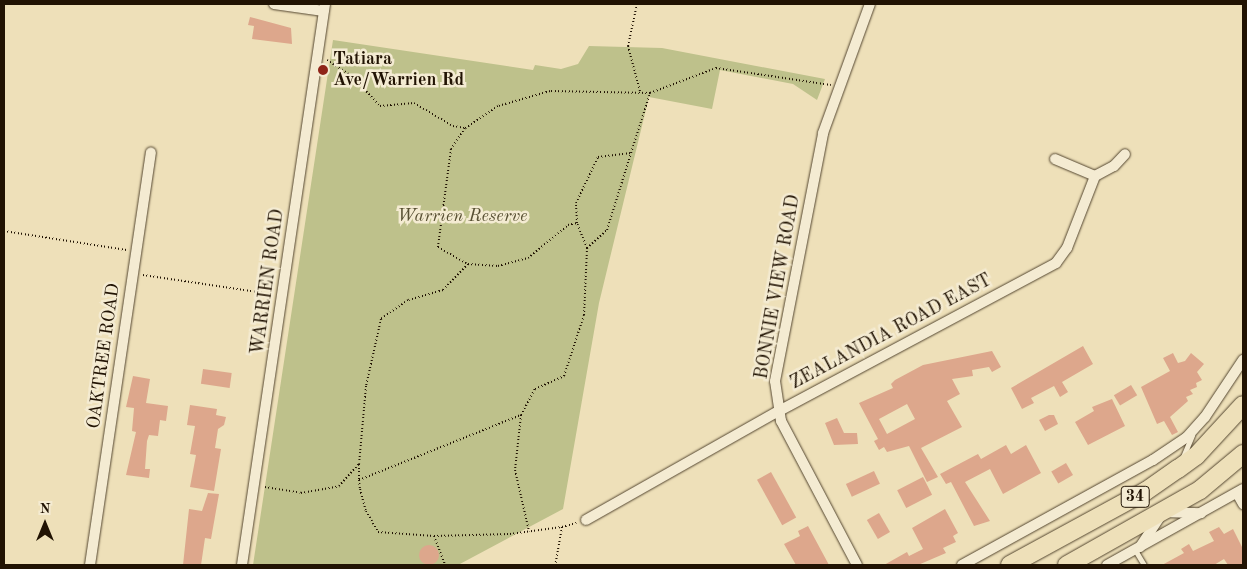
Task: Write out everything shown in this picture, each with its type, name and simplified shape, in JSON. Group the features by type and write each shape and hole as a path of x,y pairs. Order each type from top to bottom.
{"highway":[{"name":"34","path":"1010,565 1146,491 1196,456 1243,405"},
{"name":"34","path":"1067,565 1200,490 1243,454"}],"street":[{"path":"274,4 325,7"},
{"name":"BONNIE VIEW ROAD","path":"858,565 779,411 775,380 823,133 870,4"},
{"name":"WARRIEN ROAD","path":"242,565 325,7"},
{"name":"OAKTREE ROAD","path":"90,565 151,152"},
{"path":"1055,159 1095,176 1114,166 1125,154"},
{"name":"ZEALANDIA ROAD EAST","path":"586,520 779,411 1056,263 1067,248 1095,176"},
{"path":"962,565 1153,460 1195,428 1243,360"},
{"path":"1107,565 1240,491 1243,504"},
{"path":"1137,549 1163,512 1202,513"}],"lane":[{"path":"1178,469 1195,428"},
{"path":"1137,549 1144,565"}],"path":[{"path":"637,4 628,46 640,91"},
{"path":"318,54 352,76 380,106 414,103 453,126 465,128"},
{"path":"577,222 568,225 528,258 498,266 468,264 438,247 451,149 465,128 498,106 550,91 640,91 650,93 716,68 840,87"},
{"path":"587,248 607,230 650,93"},
{"path":"530,532 515,470 520,415 535,389 564,376 584,315 587,248 577,222 576,203 598,157 631,153"},
{"path":"4,231 136,252"},
{"path":"468,264 443,290 408,300 380,319 366,386 358,464 359,480 366,511 378,532 434,536 530,532 562,527 586,520"},
{"path":"133,274 283,296"},
{"path":"359,480 520,415"},
{"path":"254,486 301,493 339,486 358,464"},
{"path":"555,565 562,527"},
{"path":"434,536 446,565"}],"green space":[{"name":"Warrien Reserve","path":"333,40 533,70 535,65 561,69 578,64 589,46 662,48 825,79 817,100 793,84 720,70 712,109 649,97 599,303 563,509 458,565 253,565"}],"building":[{"path":"250,17 291,28 292,44 252,39 254,26 248,25"},
{"path":"1083,346 1093,364 1062,382 1068,392 1060,397 1054,386 1031,398 1034,403 1022,409 1011,388"},
{"path":"992,351 1001,367 992,372 989,367 972,370 973,376 952,379 960,394 947,401 962,427 921,448 938,477 927,482 909,446 887,452 884,447 879,450 874,441 878,439 859,403 893,388 891,384 895,380 923,365","holes":["907,404 915,419 887,434 879,419"]},
{"path":"1173,353 1178,363 1185,361 1191,353 1204,364 1197,372 1202,380 1196,383 1197,387 1190,390 1193,394 1186,397 1188,401 1170,417 1178,432 1172,435 1164,421 1157,424 1141,387 1170,371 1163,358"},
{"path":"203,369 232,373 230,388 201,384"},
{"path":"133,376 150,379 146,403 168,406 166,421 160,420 158,436 149,435 147,441 145,469 150,469 149,478 126,475 136,432 132,431 134,408 126,407"},
{"path":"1131,385 1137,395 1120,406 1114,395"},
{"path":"1112,399 1125,426 1088,445 1075,422 1094,411 1092,407"},
{"path":"190,405 217,409 216,415 226,417 224,425 218,429 215,448 221,449 214,491 190,487 196,455 190,454 195,426 187,425"},
{"path":"1049,415 1054,415 1058,424 1045,431 1039,420"},
{"path":"837,418 844,433 857,433 858,444 834,445 825,423"},
{"path":"1006,445 1011,454 1026,445 1041,473 1003,494 990,469 965,482 990,521 974,526 951,482 946,484 940,474 978,454 981,459"},
{"path":"1066,463 1073,475 1058,484 1051,472"},
{"path":"874,471 880,484 852,497 846,484"},
{"path":"771,472 796,517 782,525 757,480"},
{"path":"923,477 932,495 906,508 897,490"},
{"path":"208,493 219,494 211,539 205,538 201,565 183,565 189,509 202,511"},
{"path":"945,509 958,533 953,536 956,542 943,548 946,553 918,565 884,565 907,552 909,556 923,549 912,528"},
{"path":"879,513 890,532 878,539 867,520"},
{"path":"808,526 829,565 796,565 784,544 800,536 798,531"},
{"path":"1219,527 1224,534 1233,529 1243,549 1243,565 1228,565 1224,559 1214,565 1162,565 1184,553 1181,549 1189,544 1193,551 1214,541 1209,532"},
{"path":"429,545 436,548 439,555 436,562 429,565 422,562 419,555 422,548"}],"place":[{"name":"Tatiara Ave/Warrien Rd","path":"323,70"}]}
